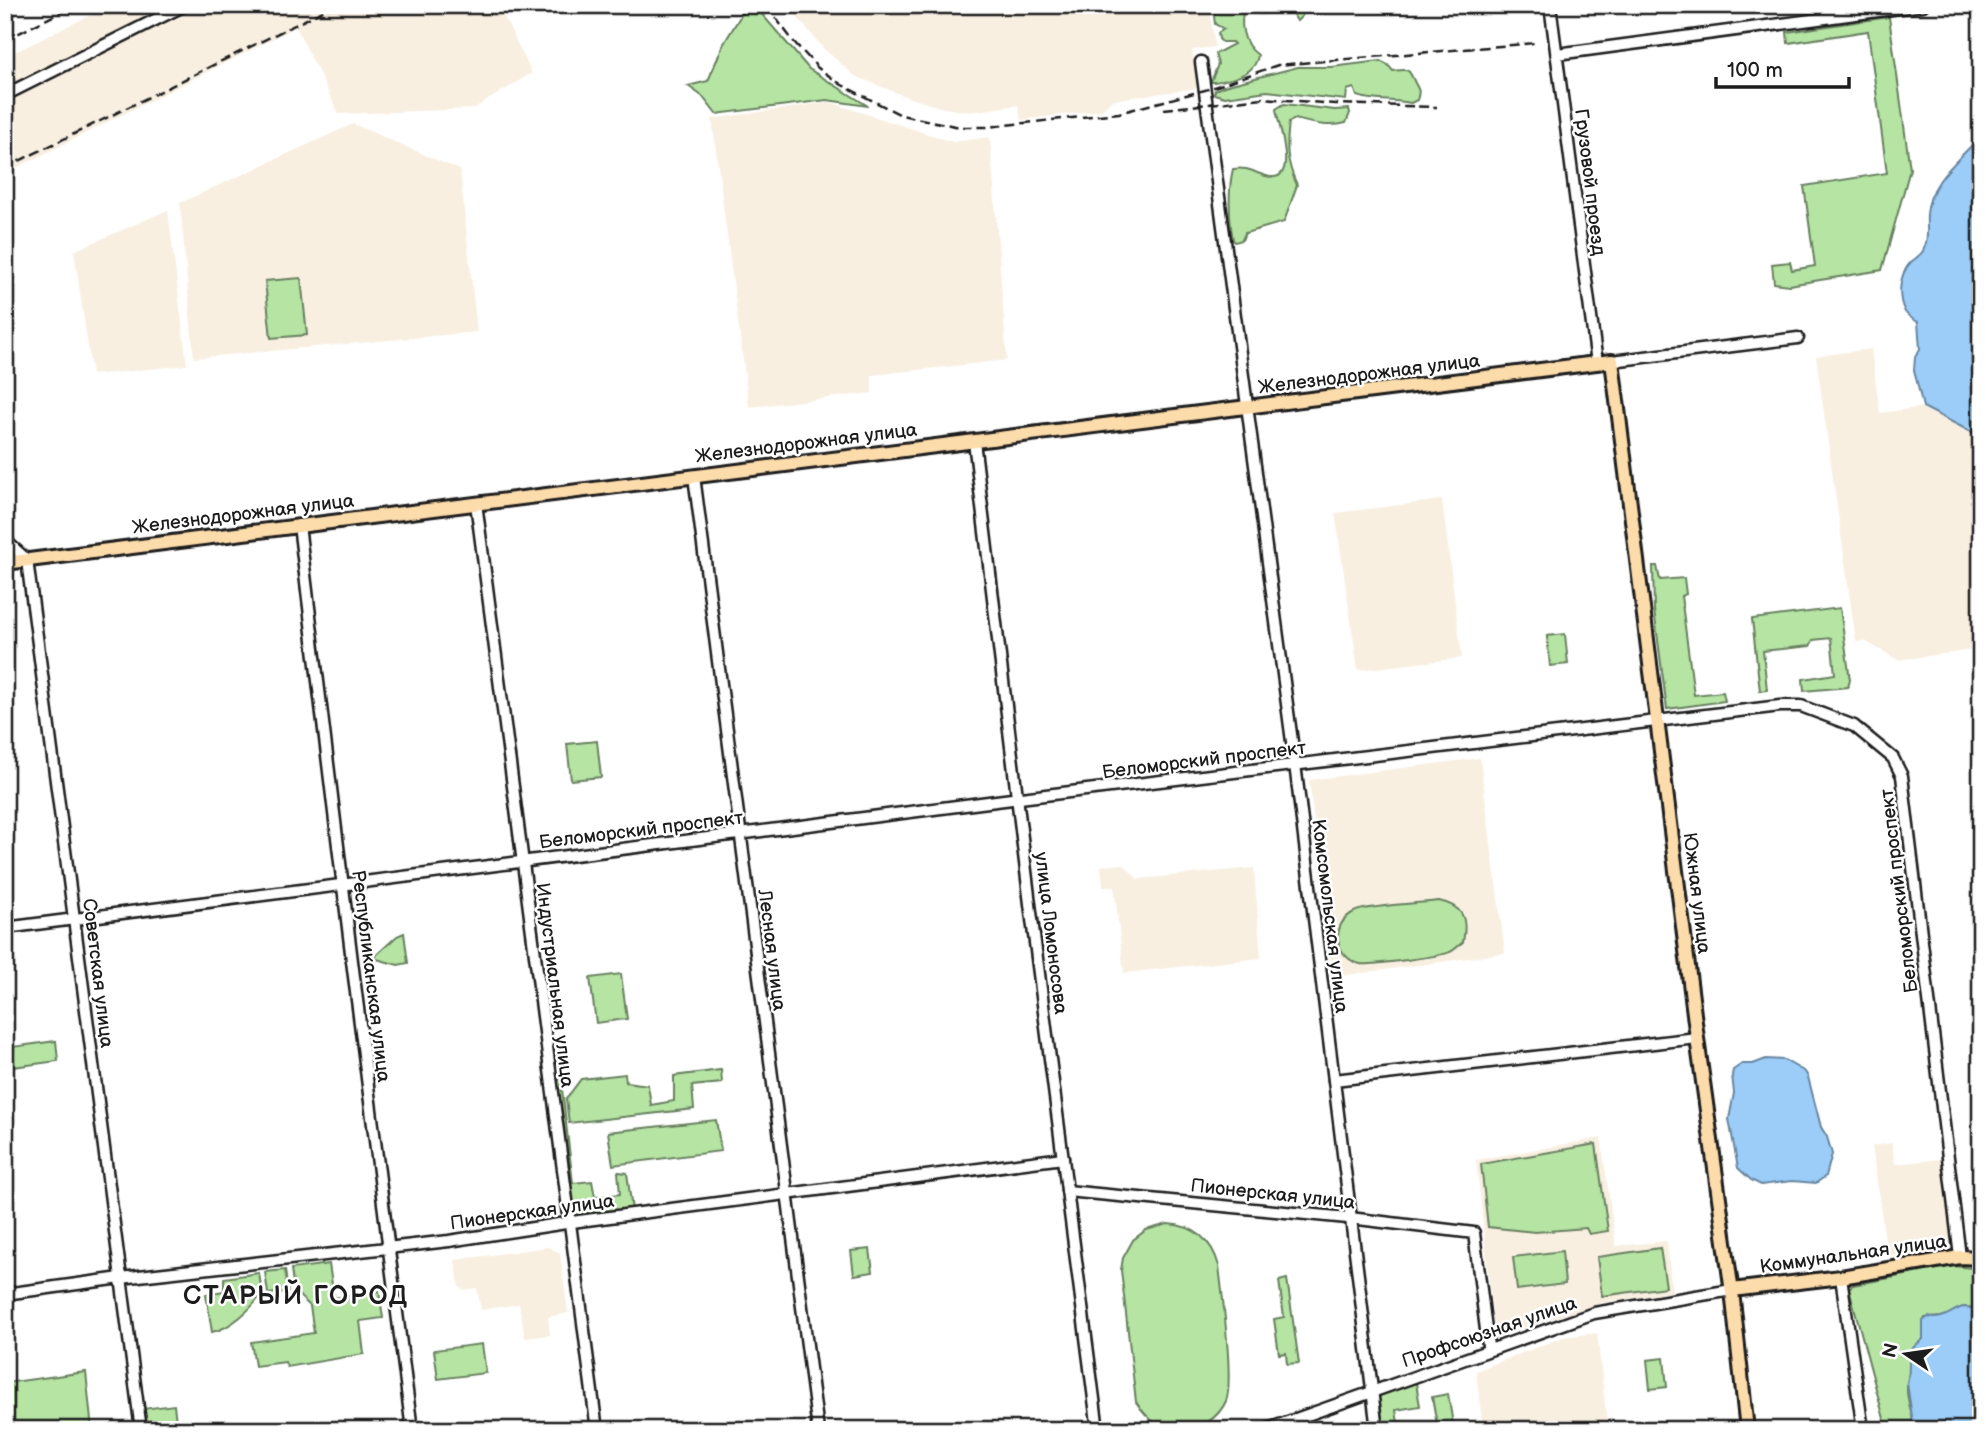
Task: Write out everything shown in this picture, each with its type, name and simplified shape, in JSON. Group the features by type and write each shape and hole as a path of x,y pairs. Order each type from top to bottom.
{"main road":[{"name":"Железнодорожная улица","path":"5,563 1612,361"},
{"name":"Южная улица","path":"1612,361 1747,1430"},
{"name":"Коммунальная улица","path":"1731,1290 1841,1277 1960,1257 1981,1258"}],"street":[{"path":"5,95 185,5"},
{"name":"Грузовой проезд","path":"1550,5 1597,363"},
{"path":"1557,54 1923,5"},
{"name":"Комсомольская улица","path":"1201,62 1296,764 1377,1430"},
{"path":"1612,361 1798,338"},
{"name":"улица Ломоносова","path":"974,441 1098,1430"},
{"name":"Лесная улица","path":"694,476 818,1430"},
{"name":"Индустриальная улица","path":"476,503 597,1430"},
{"name":"Республиканская улица","path":"299,526 412,1430"},
{"path":"5,530 8,543 27,560"},
{"name":"Советская улица","path":"27,560 141,1430"},
{"name":"Беломорский проспект","path":"5,928 1296,764 1656,720 1801,706 1854,726 1893,758 1902,776 1960,1257"},
{"path":"1334,1080 1697,1038"},
{"name":"Пионерская улица","path":"5,1294 121,1278 449,1241 569,1222 1063,1158"},
{"name":"Пионерская улица","path":"1067,1191 1474,1233 1488,1346"},
{"path":"1841,1277 1863,1430"},
{"name":"Профсоюзная улица","path":"1265,1430 1594,1313 1731,1290"}],"shaded area":[{"path":"111,5 498,5 532,73 473,109 339,114 296,27 5,174 5,57"},
{"path":"792,5 1209,5 1215,47 1192,50 1198,88 1112,100 1102,110 1021,120 1018,105 971,112 943,108 855,76 824,49 797,17"},
{"path":"829,102 953,142 990,137 1007,360 872,375 872,393 749,407 712,119"},
{"path":"353,124 460,170 477,332 194,358 180,203"},
{"path":"168,210 187,365 92,375 74,251"},
{"path":"1871,349 1880,413 1923,407 1981,437 1981,649 1898,660 1865,641 1856,642 1816,356"},
{"path":"1442,500 1462,658 1358,670 1335,513"},
{"path":"1480,758 1505,953 1333,977 1309,780"},
{"path":"1123,864 1138,879 1254,868 1261,958 1124,973 1114,886 1103,887 1101,866"},
{"path":"1601,1138 1616,1246 1667,1241 1672,1292 1601,1303 1495,1337 1476,1160"},
{"path":"1892,1143 1895,1164 1942,1159 1952,1237 1947,1247 1890,1256 1886,1249 1872,1146"},
{"path":"548,1247 560,1253 568,1313 548,1317 550,1335 525,1338 519,1304 481,1310 477,1288 463,1290 459,1286 455,1260"},
{"path":"1597,1333 1608,1430 1483,1430 1476,1371 1563,1337"}],"green space":[{"path":"747,5 754,5 809,69 868,106 827,100 716,114 702,96 688,86 708,81 723,45"},
{"path":"1219,5 1245,5 1243,33 1248,45 1258,55 1253,67 1242,75 1211,82 1218,64 1215,54 1234,44 1219,39 1218,33 1224,29 1215,24 1214,16"},
{"path":"1251,5 1307,5 1297,21 1290,10 1261,14"},
{"path":"1889,17 1910,169 1882,270 1789,285 1774,283 1772,264 1790,262 1792,270 1815,266 1804,186 1887,173 1868,31 1788,43 1787,32"},
{"path":"1380,61 1393,71 1409,72 1418,89 1417,100 1411,103 1363,98 1357,96 1354,88 1347,90 1346,100 1267,91 1225,97 1214,94 1215,90 1224,86 1298,67 1332,67"},
{"path":"1284,104 1349,109 1350,113 1346,123 1340,124 1320,124 1295,119 1289,122 1288,154 1297,185 1284,222 1245,233 1242,240 1235,242 1230,204 1233,169 1244,169 1271,177 1279,175 1284,169 1284,149 1276,109"},
{"path":"301,278 307,335 271,338 265,281"},
{"path":"1653,566 1657,566 1660,580 1684,578 1686,594 1681,596 1694,695 1723,692 1725,701 1667,709 1654,610"},
{"path":"1840,608 1850,680 1848,687 1804,691 1803,679 1835,674 1831,638 1813,640 1810,646 1763,651 1767,690 1760,691 1752,619"},
{"path":"1565,634 1568,664 1550,666 1547,636"},
{"path":"597,741 601,777 571,780 567,744"},
{"path":"1439,901 1454,906 1464,920 1463,942 1450,952 1360,964 1351,960 1340,948 1338,932 1341,924 1354,912 1381,906"},
{"path":"404,933 408,963 398,965 373,958 397,936"},
{"path":"621,974 627,1019 596,1023 590,978"},
{"path":"56,1041 58,1061 5,1068 5,1048"},
{"path":"721,1070 722,1083 692,1086 694,1109 569,1123 566,1099 581,1079 625,1074 626,1082 648,1085 651,1105 674,1101 674,1076"},
{"path":"555,1080 561,1080 573,1183 592,1181 595,1197 620,1194 618,1172 627,1173 632,1210 581,1217 580,1204 571,1204"},
{"path":"716,1120 721,1151 613,1165 608,1132"},
{"path":"1596,1144 1608,1231 1589,1234 1586,1228 1535,1232 1488,1227 1481,1164"},
{"path":"1168,1224 1195,1231 1212,1249 1219,1266 1227,1336 1229,1375 1226,1401 1209,1421 1184,1430 1168,1429 1156,1423 1136,1402 1121,1270 1123,1258 1133,1240 1146,1230"},
{"path":"1660,1248 1666,1287 1602,1296 1597,1257"},
{"path":"870,1249 873,1272 854,1275 851,1251"},
{"path":"1562,1251 1565,1284 1517,1290 1513,1257"},
{"path":"329,1264 334,1298 379,1291 383,1318 360,1321 364,1354 287,1367 285,1362 255,1366 251,1342 314,1333 310,1306 294,1291 291,1269"},
{"path":"1953,1266 1981,1269 1981,1309 1966,1307 1942,1317 1925,1318 1923,1340 1907,1385 1914,1430 1887,1430 1849,1288 1853,1285"},
{"path":"285,1270 288,1292 268,1294 265,1272"},
{"path":"259,1273 262,1294 233,1323 212,1332 206,1294 224,1291 224,1278"},
{"path":"1287,1279 1299,1363 1287,1364 1286,1353 1279,1354 1274,1319 1284,1317 1279,1281"},
{"path":"482,1344 486,1373 438,1379 434,1350"},
{"path":"1664,1358 1667,1387 1650,1389 1647,1360"},
{"path":"86,1372 92,1430 5,1430 5,1383"},
{"path":"1415,1377 1420,1406 1396,1410 1399,1430 1380,1430 1376,1394"},
{"path":"1448,1394 1454,1430 1438,1430 1432,1397"},
{"path":"174,1405 177,1430 144,1430 142,1409"}],"water":[{"path":"1981,141 1981,437 1923,407 1914,370 1915,357 1920,349 1918,322 1905,312 1900,293 1907,267 1925,246 1927,214 1932,193 1951,167 1973,144"},
{"path":"1766,1059 1784,1060 1805,1072 1808,1077 1821,1127 1832,1154 1826,1176 1816,1183 1792,1181 1761,1185 1738,1168 1729,1119 1734,1093 1733,1070 1742,1064 1753,1064"},
{"path":"1963,1307 1981,1309 1981,1430 1914,1430 1907,1383 1912,1351 1923,1339 1923,1321 1928,1317 1942,1317"}],"railway":[{"path":"5,40 75,5"},
{"path":"5,168 335,5"},
{"path":"766,5 818,68 842,85 901,115 960,127 987,127 1119,113 1205,90 1278,65 1535,43"},
{"path":"1164,109 1263,98 1335,104 1437,107"}],"district":[{"name":"СТАРЫЙ ГОРОД","path":"296,1295"}]}
